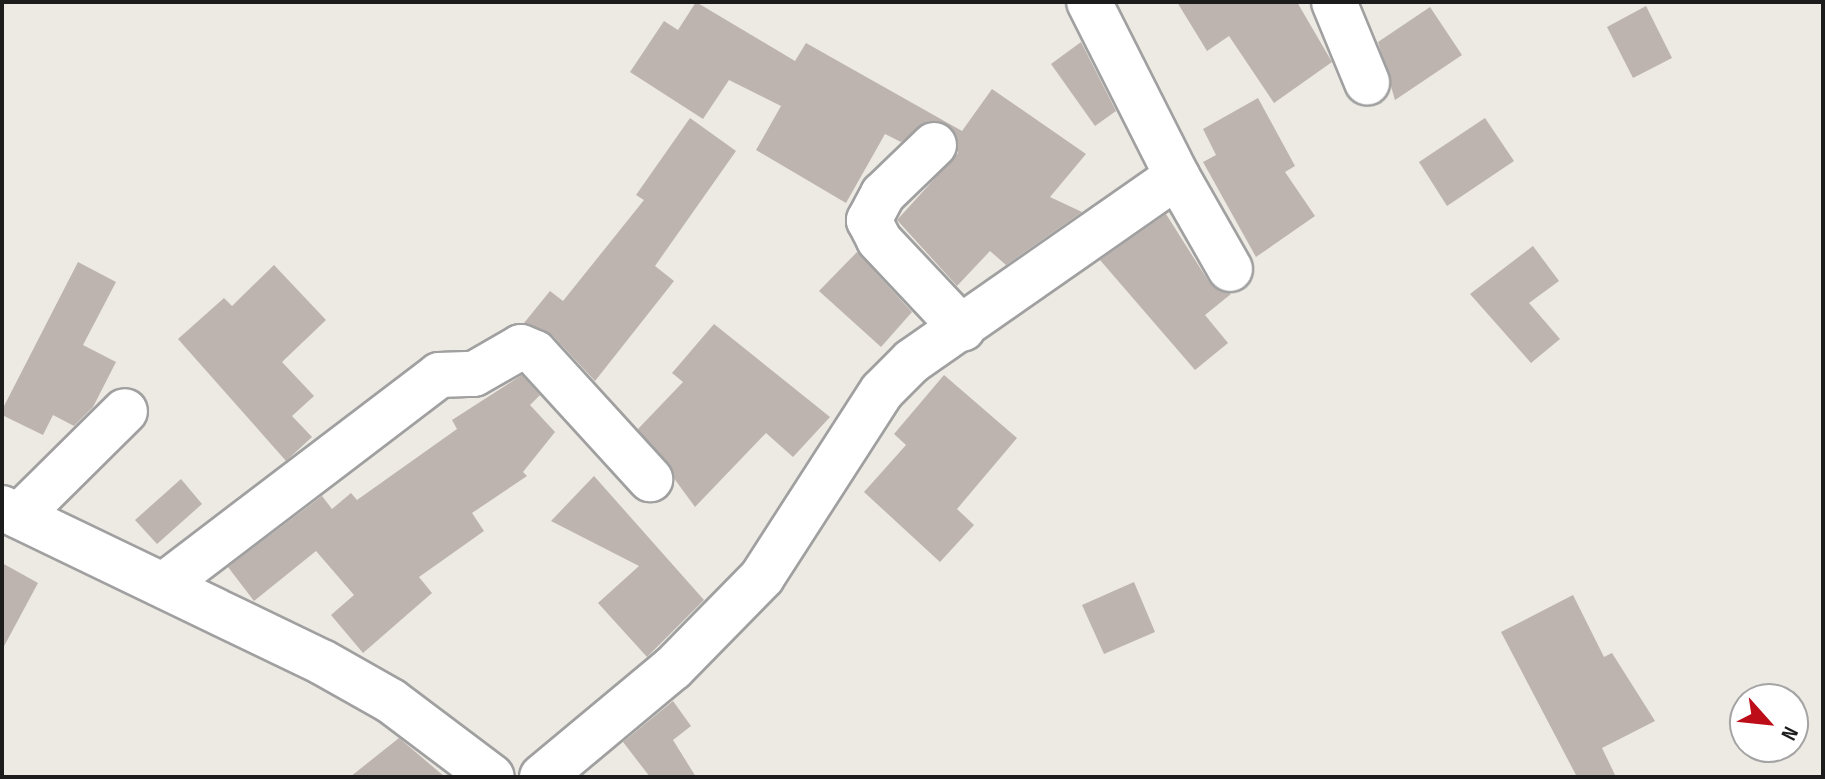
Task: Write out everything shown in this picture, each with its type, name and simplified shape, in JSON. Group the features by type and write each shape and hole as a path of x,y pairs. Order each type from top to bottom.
{"street":[{"path":"1089,2 1177,176 1230,269"},
{"path":"1334,2 1367,82"},
{"path":"934,145 883,194 869,220 879,240 963,329"},
{"path":"542,777 673,668 762,577 882,391 912,361 963,329 1177,176"},
{"path":"165,584 439,375 474,374 521,347 535,353 650,479"},
{"path":"125,411 10,512 165,584 391,701 492,777"}],"building":[{"path":"696,2 795,61 806,43 962,131 992,89 1086,154 1050,197 1082,212 1006,265 990,251 957,286 897,220 958,153 952,128 929,121 901,142 885,134 846,203 756,150 781,106 729,80 703,119 630,72 664,21 678,30"},
{"path":"1177,2 1297,2 1332,62 1274,103 1229,36 1207,51"},
{"path":"1646,6 1672,58 1633,78 1607,27"},
{"path":"1430,7 1462,55 1395,100 1378,42"},
{"path":"1081,42 1116,111 1095,126 1051,64"},
{"path":"1258,98 1295,166 1285,172 1315,216 1256,257 1203,162 1216,155 1203,129"},
{"path":"690,118 736,151 655,266 674,281 595,381 553,336 524,323 550,291 563,301 644,200 636,195"},
{"path":"1485,118 1514,161 1447,206 1419,162"},
{"path":"1166,214 1209,282 1231,294 1205,315 1228,343 1195,370 1100,260"},
{"path":"1533,246 1559,281 1529,303 1560,339 1531,363 1470,294"},
{"path":"857,252 912,312 881,347 819,291"},
{"path":"78,262 116,282 83,345 116,362 93,407 74,426 53,415 43,435 2,415 2,410"},
{"path":"274,265 326,320 282,362 314,396 292,416 312,437 286,461 178,339 224,298 232,306"},
{"path":"714,324 830,417 793,457 766,433 695,507 638,429 683,382 672,373"},
{"path":"522,375 540,395 530,405 555,432 523,472 527,476 472,513 484,531 419,577 432,593 363,653 331,615 354,595 316,551 254,601 228,567 322,496 332,509 351,493 357,500 457,429 452,420"},
{"path":"944,375 1017,438 957,509 974,525 940,562 864,492 906,445 894,434"},
{"path":"594,476 704,600 647,657 598,603 639,566 551,521"},
{"path":"181,479 202,504 157,544 135,520"},
{"path":"2,563 38,583 2,650"},
{"path":"1134,582 1155,632 1104,654 1082,605"},
{"path":"1573,595 1604,657 1612,653 1655,721 1602,748 1616,777 1577,777 1501,632"},
{"path":"673,701 691,726 673,740 696,777 650,777 623,742"},
{"path":"399,738 445,777 350,777"}]}
